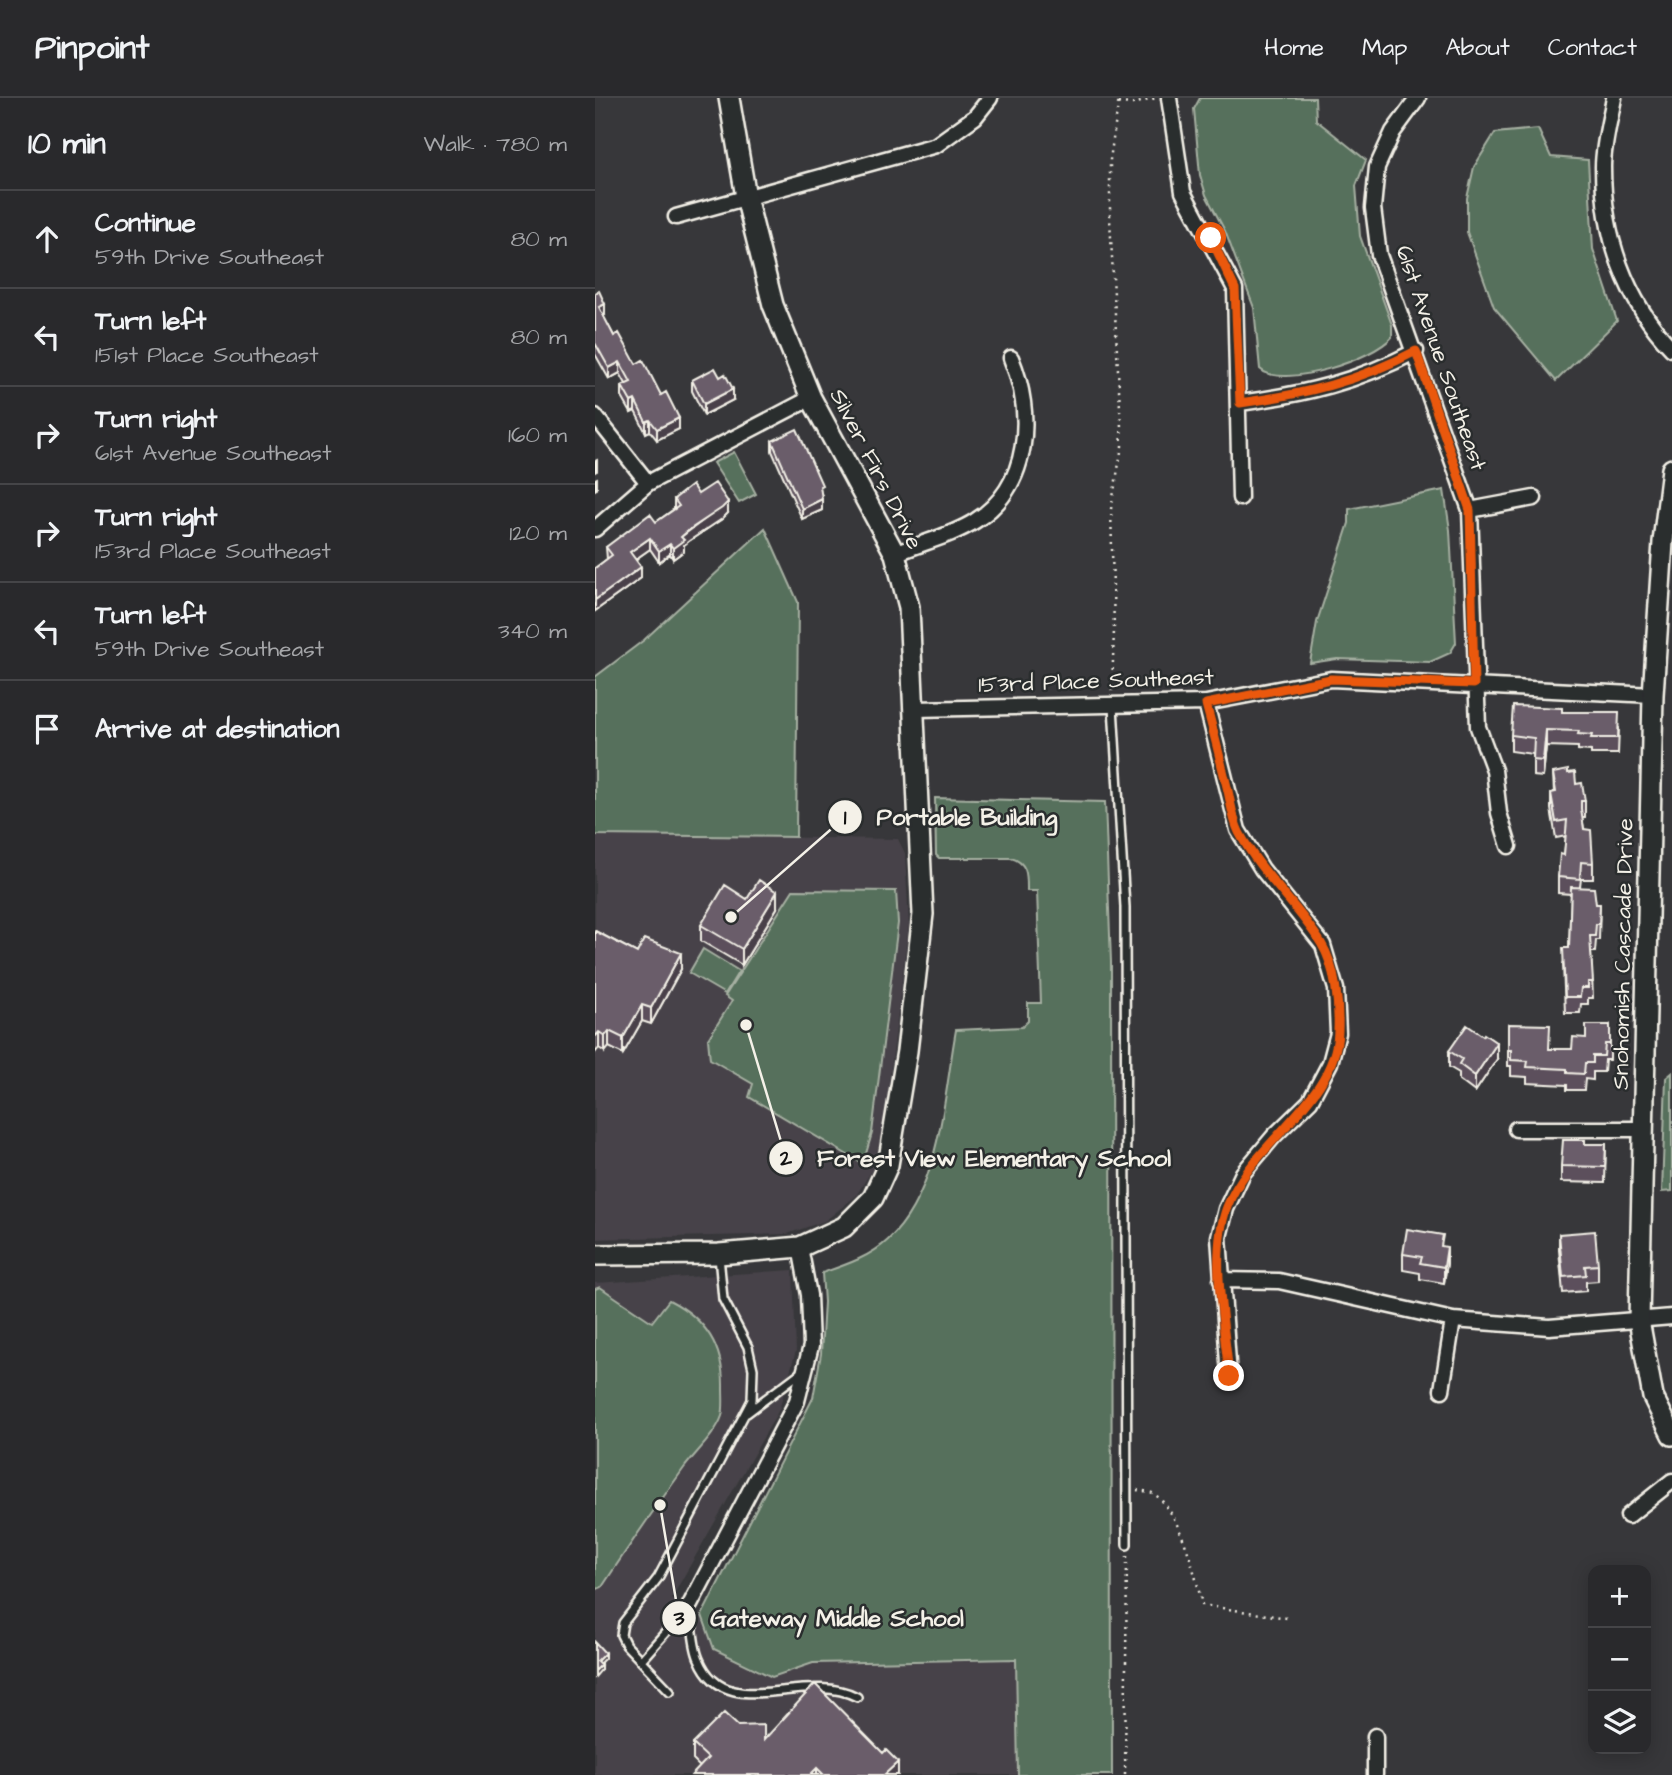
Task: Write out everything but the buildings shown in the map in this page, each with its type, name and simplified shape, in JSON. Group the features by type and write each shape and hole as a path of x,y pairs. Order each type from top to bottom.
{"street":[{"name":"Silver Firs Drive","path":"595,1255 719,1254 800,1247 845,1227 873,1198 888,1166 911,1027 923,914 909,607 895,554 811,398 773,305 746,197 729,98"},
{"path":"676,217 936,145 975,117 990,98"},
{"path":"1169,98 1183,192 1235,289 1240,403 1240,498"},
{"path":"1614,98 1603,165 1607,224 1627,286 1655,332 1672,349"},
{"name":"61st Avenue Southeast","path":"1417,99 1393,132 1377,167 1373,208 1380,255 1470,510 1474,684 1478,727 1494,770 1499,813 1509,846"},
{"path":"1240,403 1304,395 1376,373 1416,351"},
{"path":"895,554 975,521 1004,495 1019,466 1026,424 1021,383 1011,358"},
{"path":"595,529 648,483 811,398"},
{"path":"595,416 648,483"},
{"name":"Snohomish Cascade Drive","path":"1672,470 1653,695 1639,1320 1653,1398 1672,1435"},
{"path":"1470,510 1534,498"},
{"name":"153rd Place Southeast","path":"915,709 1206,704 1331,679 1474,684 1653,695"},
{"path":"1206,704 1238,830 1262,869 1323,945 1336,989 1338,1034 1330,1063 1310,1101 1274,1136 1243,1173 1226,1209 1219,1237 1229,1376"},
{"path":"1516,1129 1644,1129"},
{"path":"690,1605 797,1401 811,1346 809,1295 800,1247"},
{"path":"1221,1280 1279,1281 1453,1320 1549,1327 1672,1317"},
{"path":"1442,1390 1453,1320"},
{"path":"1628,1516 1672,1481"},
{"path":"1375,1736 1375,1775"}],"lane":[{"path":"1112,706 1125,907 1127,1545"},
{"path":"670,1690 626,1645 621,1635 623,1623 658,1578 747,1414 752,1400 753,1369 741,1329 720,1290 719,1254"},
{"path":"747,1414 806,1369"},
{"path":"642,1659 690,1605"},
{"path":"690,1605 697,1656 706,1674 718,1685 735,1693 753,1695 817,1687 846,1692 856,1697"}],"path":[{"path":"1112,706 1114,588 1111,509 1122,446 1110,219 1110,160 1118,100 1133,103 1156,98"},
{"path":"1127,1487 1154,1493 1177,1522 1196,1573 1202,1605 1287,1618"},
{"path":"1125,1775 1127,1545"}],"shaded area":[{"path":"595,835 898,839 905,853 909,925 884,1126 874,1167 856,1196 825,1221 787,1234 595,1239"},
{"path":"793,1270 796,1351 779,1410 671,1599 702,1615 714,1649 772,1677 813,1663 1016,1659 1018,1775 595,1775 595,1283"}],"green space":[{"path":"1200,98 1315,98 1316,120 1366,160 1356,186 1360,236 1392,325 1392,337 1382,346 1348,362 1307,374 1271,375 1260,369 1254,308 1200,175 1194,109"},
{"path":"1538,129 1551,157 1588,160 1593,249 1617,321 1556,381 1494,307 1467,232 1467,198 1474,167 1495,133"},
{"path":"734,452 756,494 739,503 713,463"},
{"path":"1444,490 1450,530 1456,643 1450,653 1430,662 1337,659 1310,663 1317,622 1349,523 1349,509"},
{"path":"765,528 798,602 796,837 595,835 595,677 644,640"},
{"path":"935,798 1105,802 1111,962 1112,1775 1018,1775 1016,1659 813,1663 772,1677 714,1649 702,1615 813,1398 821,1354 824,1302 822,1273 857,1260 881,1246 905,1220 919,1196 937,1141 956,1030 1022,1027 1028,1021 1028,1003 1041,1003 1037,891 1027,891 1024,866 1017,860 939,858 936,855"},
{"path":"793,890 896,891 898,923 872,1133 863,1164 749,1097 753,1084 710,1059 708,1039 732,1001 725,996"},
{"path":"703,949 739,971 725,994 689,973"},
{"path":"1672,1073 1672,1191 1662,1192 1666,1078"},
{"path":"600,1287 652,1322 669,1300 703,1325 720,1360 723,1406 722,1416 715,1430 684,1468 602,1587 595,1590 595,1289"}],"place":[{"name":"Portable Building","path":"731,917"},
{"name":"Forest View Elementary School","path":"746,1025"},
{"name":"Gateway Middle School","path":"660,1505"}],"route":[{"path":"1211,238 1235,289 1240,403 1304,395 1376,373 1416,351 1470,510 1474,684 1331,679 1206,704 1238,830 1262,869 1323,945 1336,989 1338,1034 1330,1063 1310,1101 1274,1136 1243,1173 1226,1209 1219,1237 1229,1376"}]}
